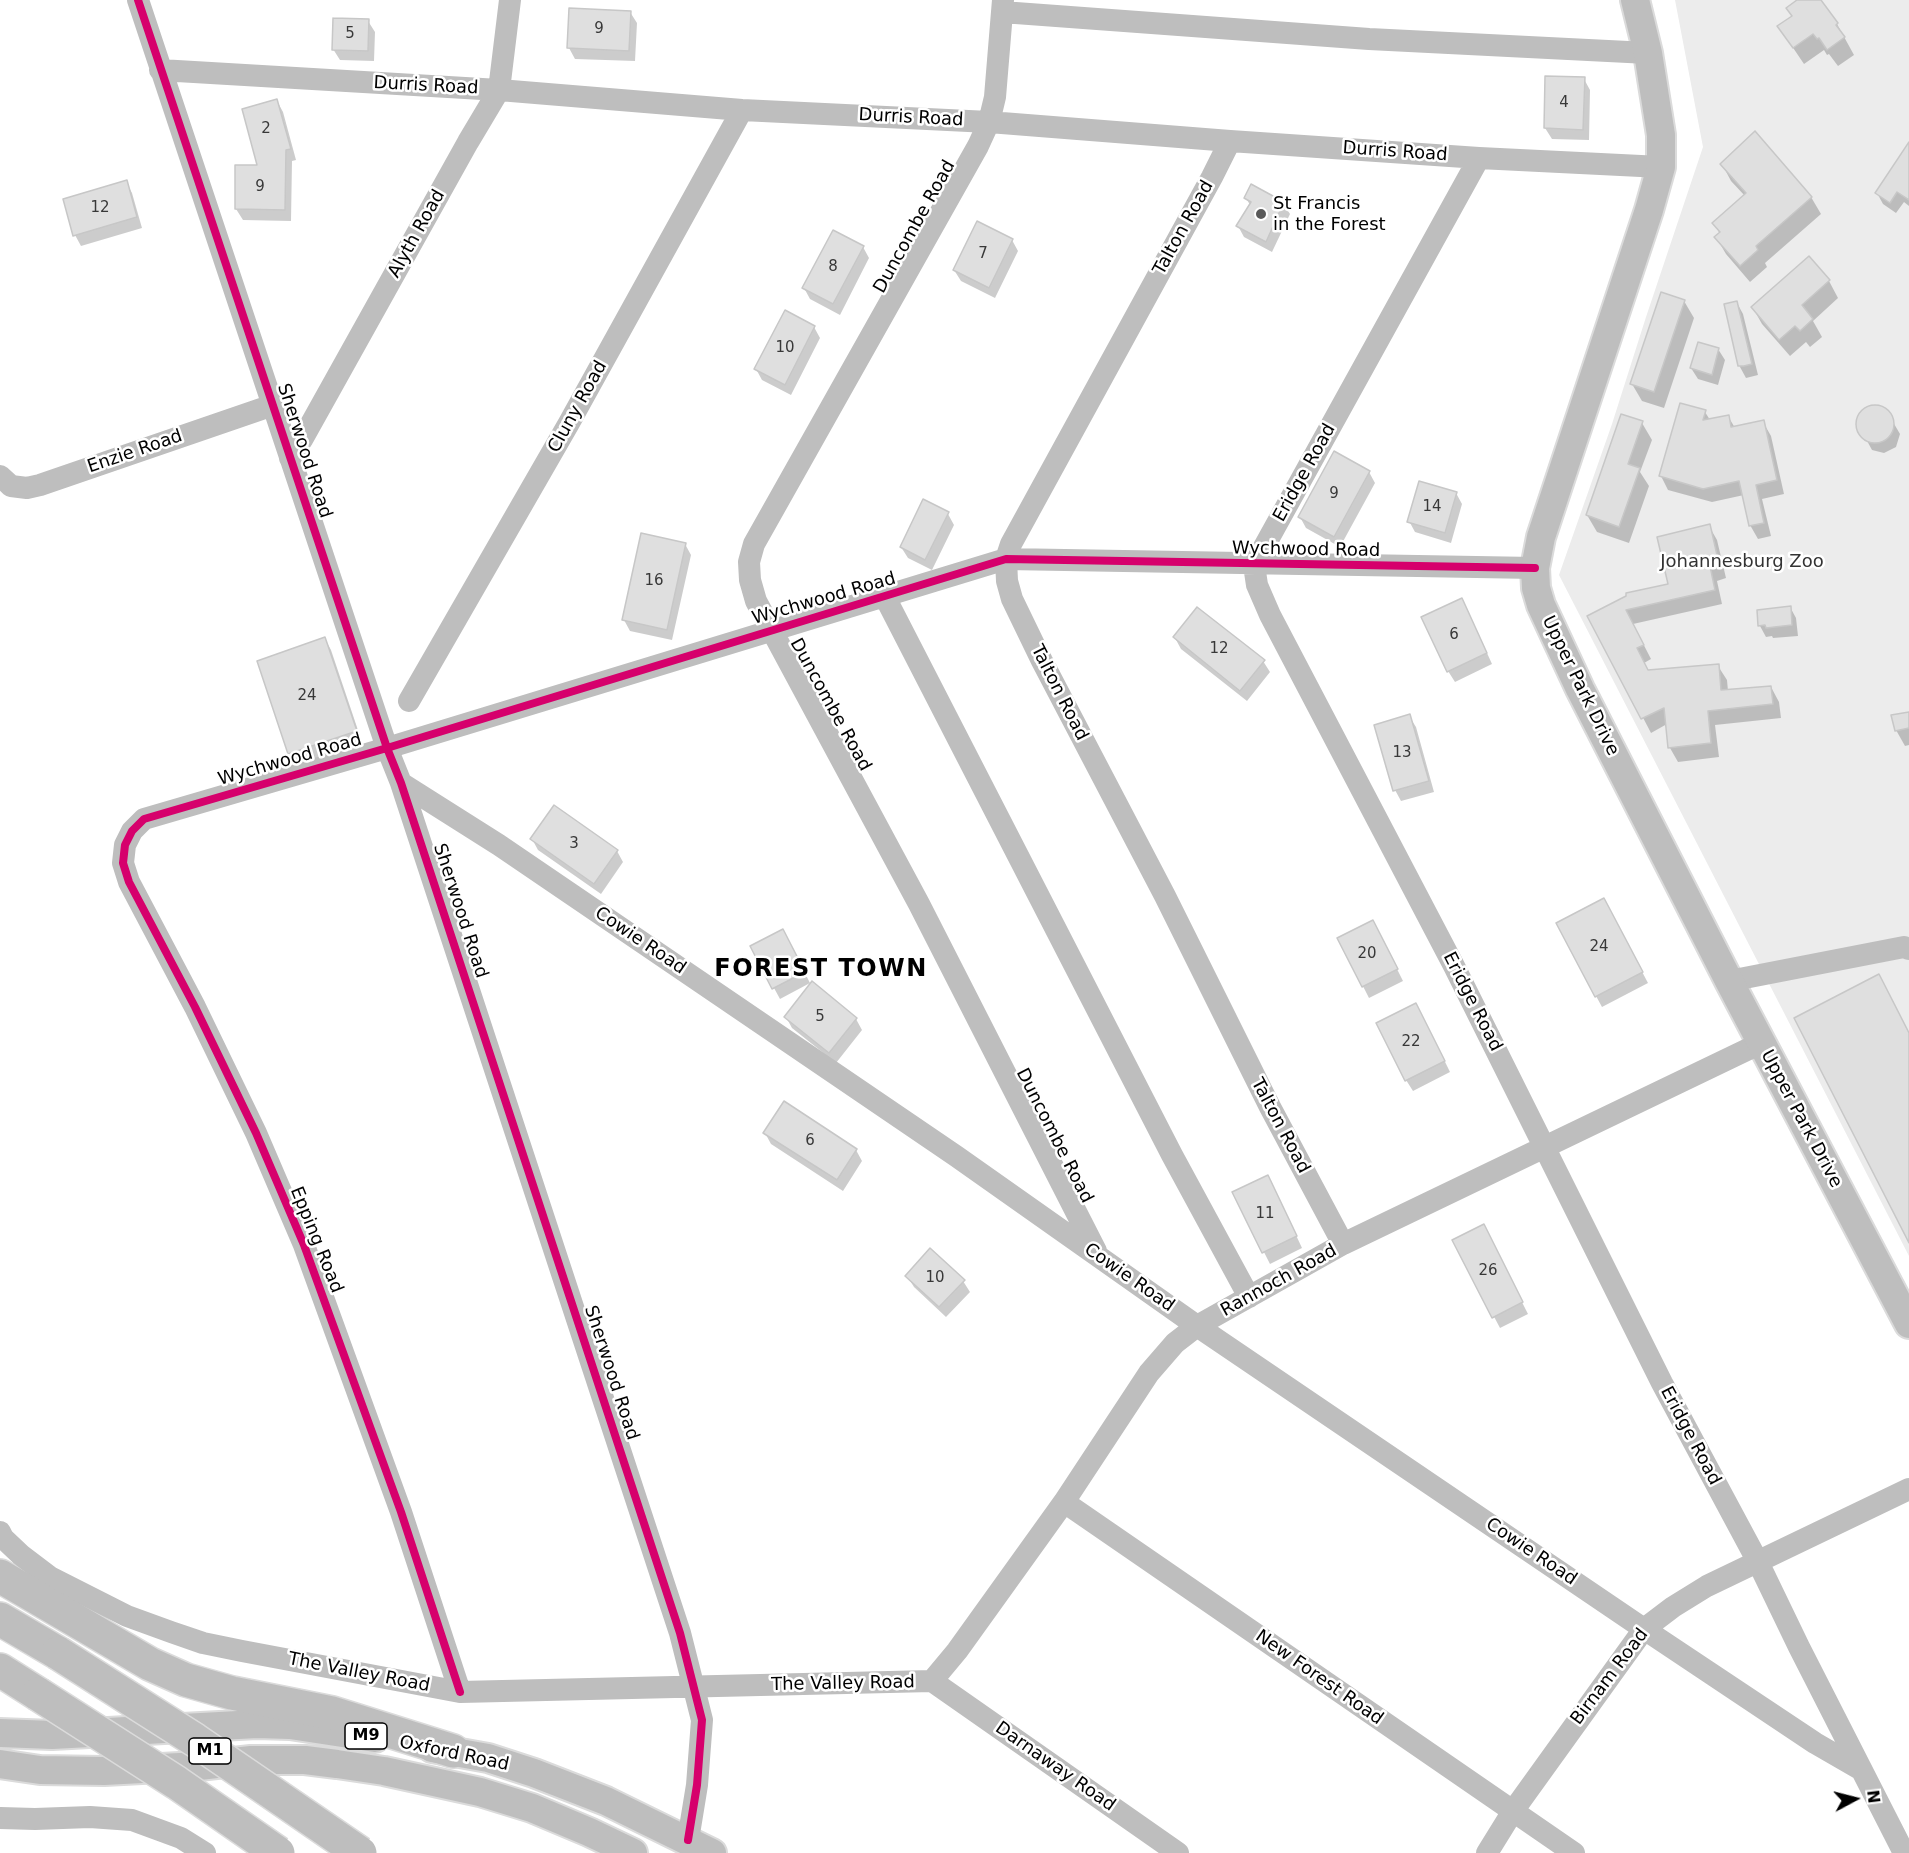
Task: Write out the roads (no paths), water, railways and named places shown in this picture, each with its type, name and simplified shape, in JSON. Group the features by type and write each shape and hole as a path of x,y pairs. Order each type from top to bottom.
{"highway":[{"path":"0,1576 124,1650 186,1680 232,1693 332,1713 453,1751"},
{"name":"M1","path":"0,1619 195,1740 360,1853"},
{"name":"M1","path":"0,1670 177,1783 278,1853"}],"main road":[{"name":"Upper Park Drive","path":"1635,0 1648,53 1661,135 1661,167 1649,210 1541,537 1535,568 1536,588 1541,605 1580,690 1761,1043 1909,1324"},
{"name":"Oxford Road","path":"0,1733 52,1735 257,1724 290,1725 334,1731 488,1758 606,1801 700,1847"},
{"name":"Oxford Road","path":"0,1764 40,1770 104,1771 262,1760 305,1760 337,1764 405,1775 480,1792 532,1808 633,1853"}],"street":[{"name":"Sherwood Road","path":"138,0 387,748 401,783 680,1633 702,1720 698,1785 700,1847"},
{"name":"Alyth Road","path":"290,458 499,90 510,0"},
{"path":"1003,6 1381,40 1648,53"},
{"name":"Duncombe Road","path":"1003,6 995,97 989,122 978,146 754,544 749,562 750,580 756,602 920,904 1098,1255"},
{"name":"Durris Road","path":"160,70 499,90 742,110 989,122 1479,158 1661,167"},
{"name":"Cluny Road","path":"409,701 569,423 742,110"},
{"name":"Talton Road","path":"1230,141 1028,511 1006,559 1011,599 1165,896 1270,1107 1343,1244"},
{"name":"Eridge Road","path":"1479,158 1254,565 1257,585 1270,615 1454,966 1662,1383 1758,1562 1904,1853"},
{"name":"Enzie Road","path":"0,476 11,486 27,488 40,485 273,405"},
{"name":"Wychwood Road","path":"144,819 387,748 1006,559 1535,568"},
{"path":"885,597 1172,1155 1249,1297"},
{"name":"Cowie Road","path":"401,783 509,851 956,1156 1197,1326 1644,1629 1815,1743 1860,1769"},
{"name":"Epping Road","path":"144,819 132,831 125,845 123,863 129,882 195,1007 256,1133 304,1245 401,1512 460,1692"},
{"path":"1729,981 1904,947 1909,950"},
{"name":"Rannoch Road","path":"932,1681 957,1651 1064,1502 1149,1373 1175,1343 1197,1326 1343,1244 1545,1149 1761,1043"},
{"name":"Birnam Road","path":"1487,1853 1513,1811 1644,1629 1673,1607 1707,1586 1909,1489"},
{"name":"New Forest Road","path":"1064,1502 1574,1853"},
{"name":"The Valley Road","path":"0,1532 3,1538 21,1555 50,1577 127,1616 171,1632 203,1643 460,1692 932,1681"},
{"name":"Darnaway Road","path":"932,1681 1178,1853"},
{"path":"0,1818 34,1820 90,1817 132,1820 181,1838 205,1853"},
{"path":"0,1831 34,1820"}],"place":[{"name":"St Francis in the Forest","path":"1261,214"}],"district":[{"name":"FOREST TOWN","path":"821,970"}],"park label":[{"name":"Johannesburg Zoo","path":"1742,562"}]}
